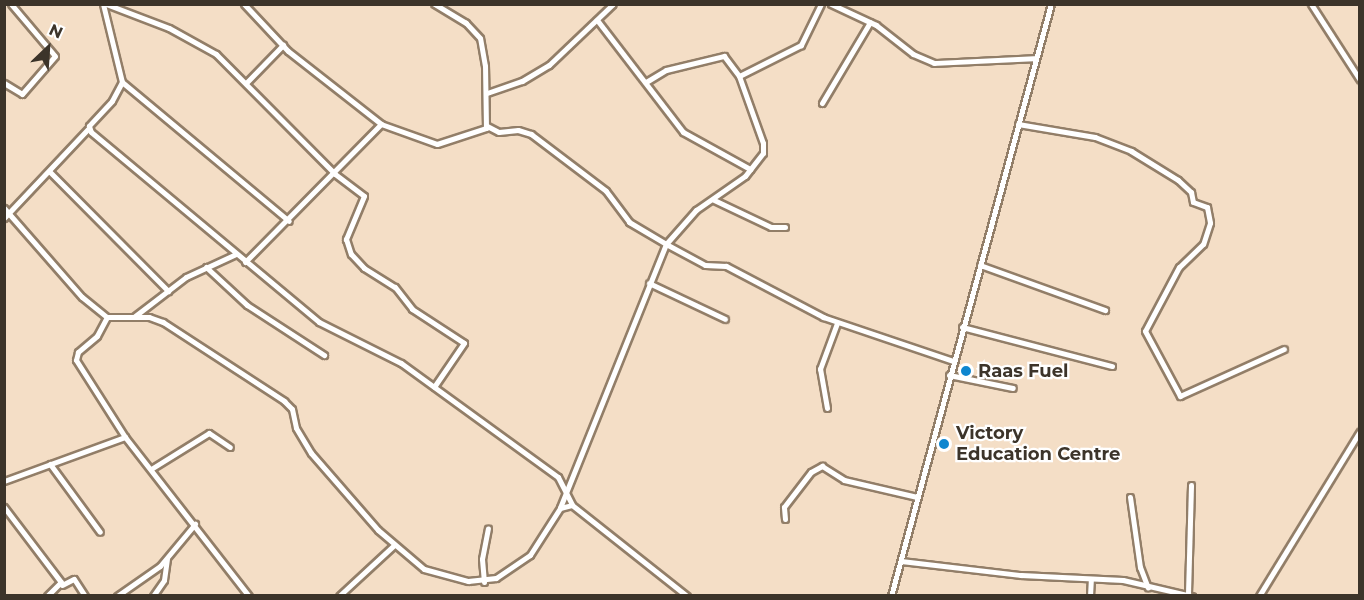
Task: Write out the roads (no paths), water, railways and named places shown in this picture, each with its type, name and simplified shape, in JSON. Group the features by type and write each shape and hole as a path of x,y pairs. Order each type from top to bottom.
{"street":[{"path":"4,83 22,94 55,56 11,4"},
{"path":"105,4 122,82 289,221"},
{"path":"105,4 169,28 209,50 247,82 334,174 365,199 346,239 354,259 395,287 411,309 464,343 435,387"},
{"path":"244,4 283,45 381,124 437,144 484,131 487,126 487,93 480,38 466,23 434,4"},
{"path":"487,93 538,73 613,4"},
{"path":"740,76 801,45 821,4"},
{"path":"831,4 870,22 913,54 934,63 1036,58"},
{"path":"891,596 1051,4"},
{"path":"1311,4 1359,80"},
{"path":"597,20 683,132 750,169"},
{"path":"822,103 870,22"},
{"path":"247,82 283,45"},
{"path":"4,208 7,216 82,297 107,317 134,317 164,322 284,401 292,410 296,428 311,453 394,545 424,569 484,582 508,572 530,555 560,508 666,244 696,210 714,200 750,169 763,153 763,143 740,76 724,56 666,70 646,82"},
{"path":"7,216 51,172 88,129 112,101 122,82"},
{"path":"245,262 289,221 381,124"},
{"path":"1018,124 1095,137 1131,152 1178,180 1191,192 1193,202 1207,207 1210,223 1203,244 1179,267 1145,331 1180,396 1284,349"},
{"path":"487,126 499,132 518,130 531,134 609,194 629,222 705,266 726,266 837,322 953,361"},
{"path":"88,129 245,262 320,322 392,358 558,477 572,505 687,596"},
{"path":"51,172 168,291"},
{"path":"714,200 771,226 785,227"},
{"path":"134,317 168,291 206,267 236,254"},
{"path":"980,265 1105,310"},
{"path":"206,267 247,305 324,355"},
{"path":"649,283 725,318"},
{"path":"107,317 97,336 78,352 76,360 126,438 249,596"},
{"path":"827,408 820,369 837,322"},
{"path":"962,327 1112,366"},
{"path":"949,375 1013,388"},
{"path":"1258,596 1359,431"},
{"path":"151,469 209,433 230,447"},
{"path":"4,481 126,438"},
{"path":"50,465 100,532"},
{"path":"784,519 784,507 812,472 822,466 844,480 917,497"},
{"path":"901,561 1122,580 1148,588 1190,594 1191,485"},
{"path":"1130,497 1140,567 1148,588"},
{"path":"560,508 572,505"},
{"path":"4,507 62,585"},
{"path":"117,596 167,559 195,524"},
{"path":"484,582 482,559 488,529"},
{"path":"339,596 394,545"},
{"path":"153,596 164,580 167,559"},
{"path":"47,596 74,579 85,596"},
{"path":"1090,596 1091,579"}],"place":[{"name":"Raas Fuel","path":"966,371"},
{"name":"Victory Education Centre","path":"944,444"}]}
